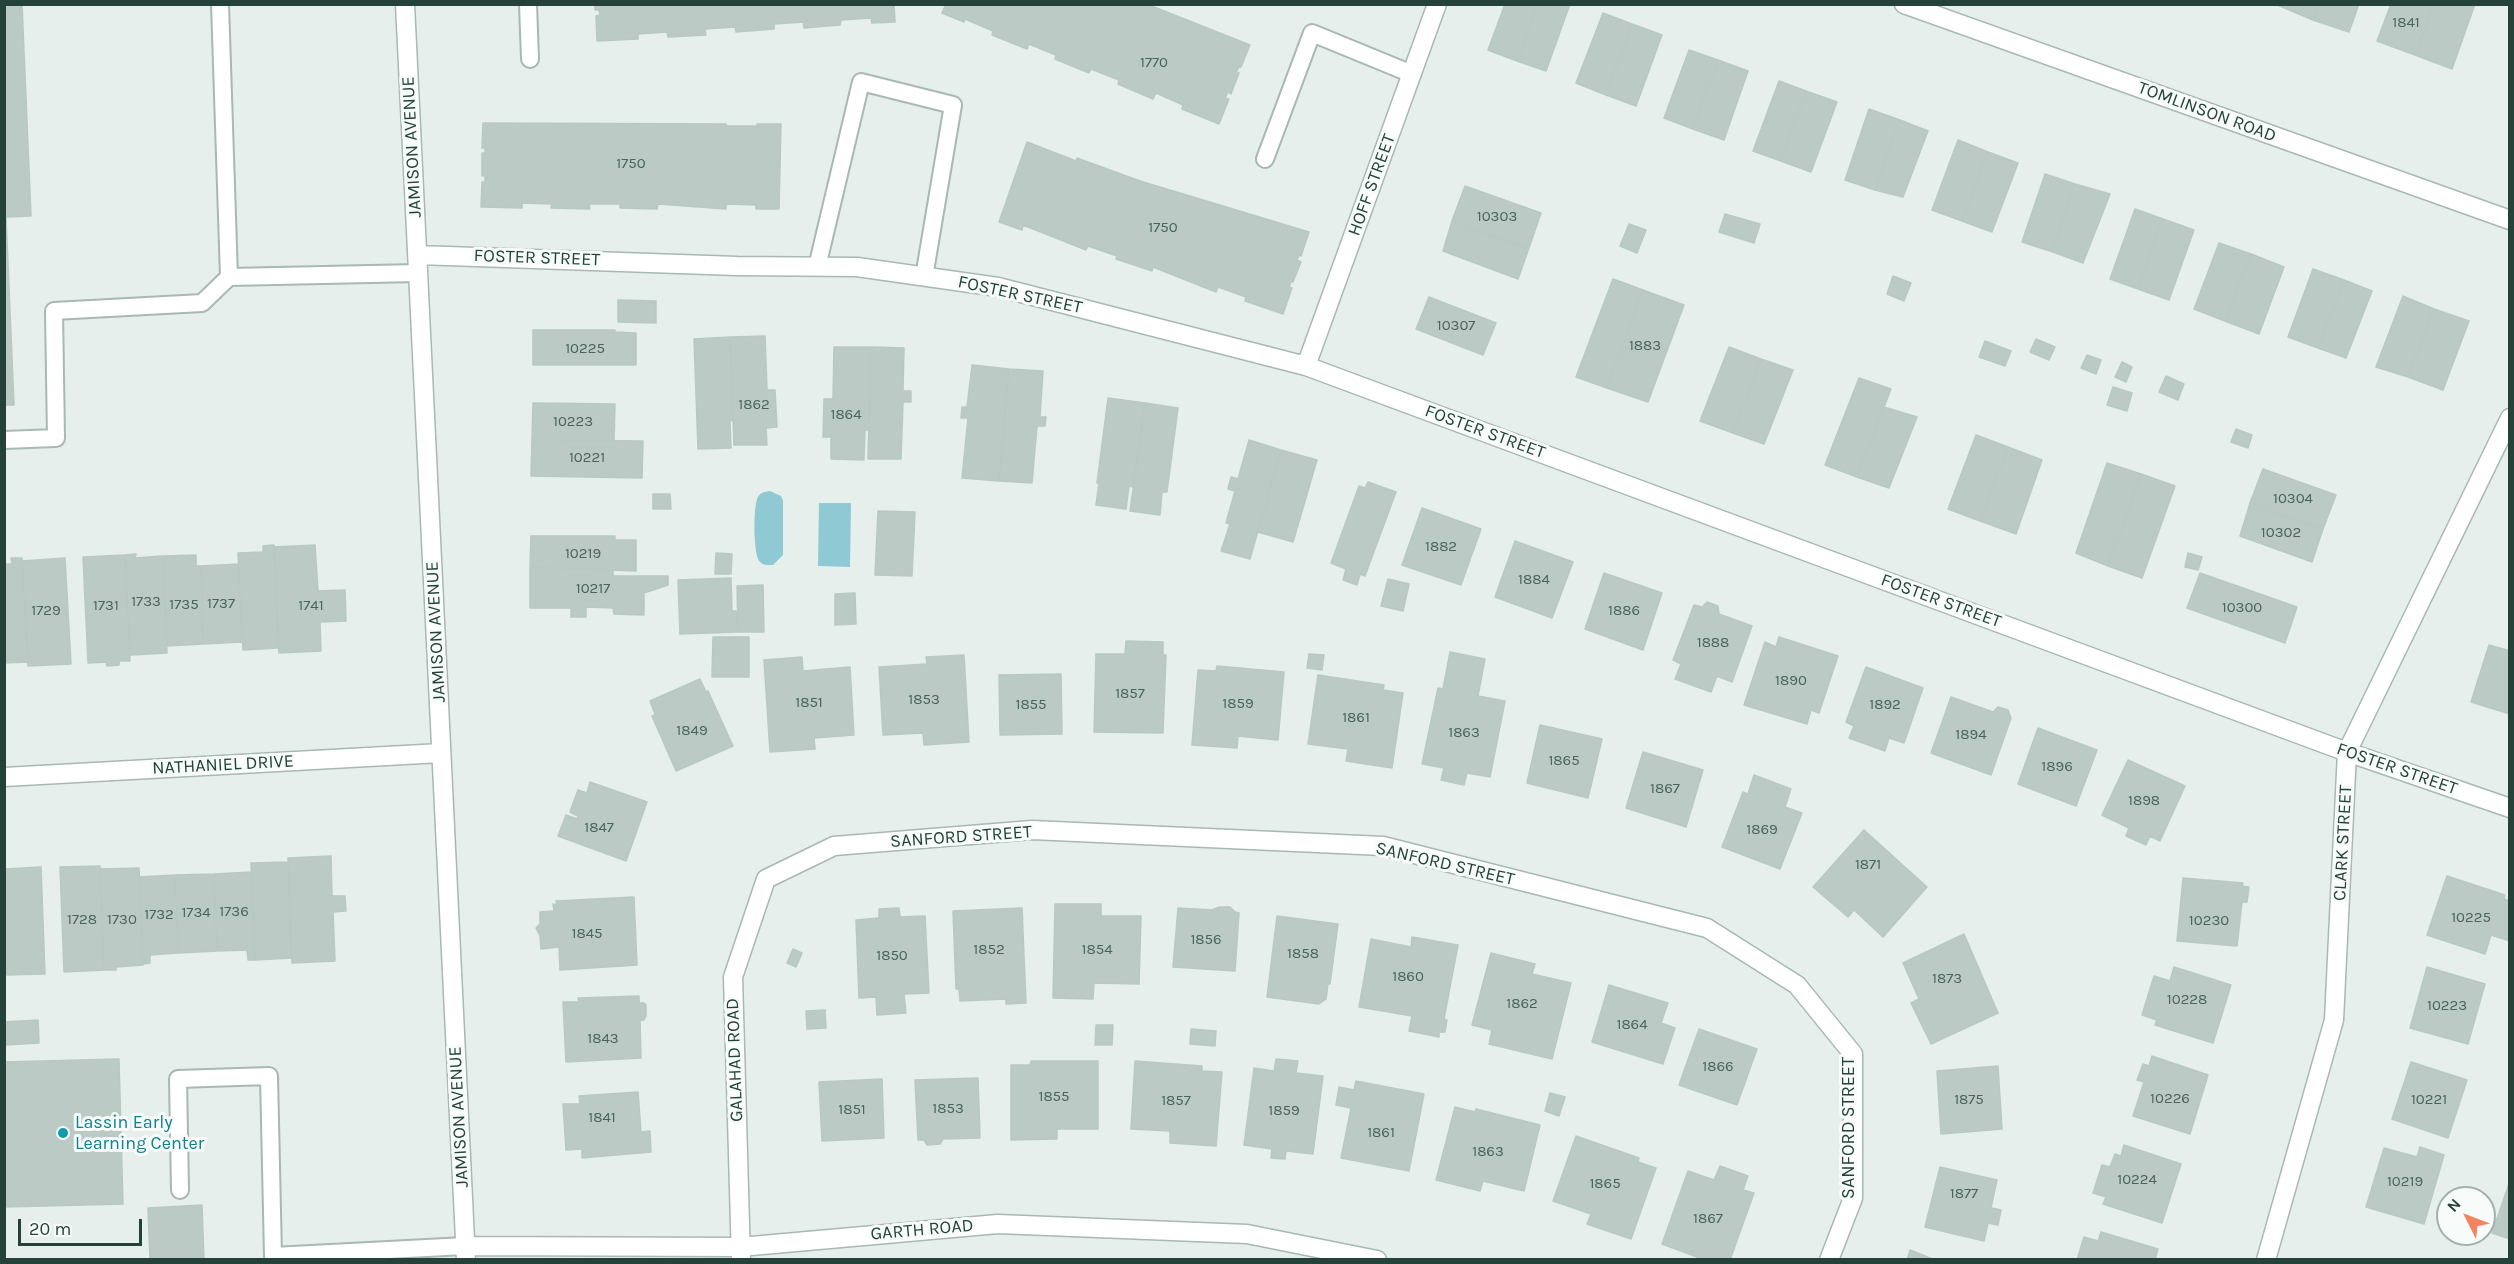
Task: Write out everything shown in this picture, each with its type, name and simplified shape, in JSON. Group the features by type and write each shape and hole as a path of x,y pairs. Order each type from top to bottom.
{"street":[{"name":"JAMISON AVENUE","path":"405,4 466,1253"},
{"name":"HOFF STREET","path":"1306,366 1437,4"},
{"name":"TOMLINSON ROAD","path":"1904,4 2510,220"},
{"name":"FOSTER STREET","path":"418,264 857,267 998,287 1306,366 2347,752 2510,808"},
{"name":"CLARK STREET","path":"2266,1260 2334,1020 2347,752 2510,418"},
{"name":"NATHANIEL DRIVE","path":"4,777 441,753"},
{"name":"SANFORD STREET","path":"778,873 834,846 1032,830 1383,846 1707,928 1797,985 1853,1054 1853,1198 1829,1260"},
{"name":"GALAHAD ROAD","path":"741,1253 733,977 766,879 778,873"},
{"name":"GARTH ROAD","path":"466,1253 741,1253 998,1224 1247,1234 1377,1260"}],"lane":[{"path":"220,4 229,277"},
{"path":"528,4 530,59"},
{"path":"1265,159 1312,33 1412,74"},
{"path":"817,267 861,82 953,105 924,277"},
{"path":"4,440 56,438 54,311 202,303 229,277 418,264"},
{"path":"180,1190 178,1078 269,1076 273,1256 466,1253"}],"water":[{"path":"770,491 781,496 783,501 783,555 773,565 765,565 760,562 756,550 756,502 762,493"},
{"path":"819,503 851,503 850,567 818,566"}],"building":[{"path":"4,4 22,4 31,216 6,217 14,405 4,405"},
{"path":"595,4 894,4 895,22 872,23 871,18 841,20 840,25 804,28 803,22 774,24 774,29 736,32 735,27 705,29 706,35 668,37 667,32 638,34 638,39 597,41 596,16 600,15 599,10 595,10"},
{"path":"946,4 1141,4 1148,7 1149,5 1250,45 1241,67 1236,72 1239,73 1231,94 1228,92 1225,98 1229,99 1219,124 1182,109 1183,105 1156,93 1153,99 1118,84 1119,80 1091,69 1089,73 1055,59 1056,55 1029,44 1027,49 992,35 993,31 965,19 964,22 942,13"},
{"path":"1505,4 1537,4 1517,61 1488,50"},
{"path":"1537,4 1570,4 1546,71 1517,61"},
{"path":"2275,4 2319,4 2313,20"},
{"path":"2319,4 2359,4 2349,32 2313,20"},
{"path":"2391,4 2434,4 2415,55 2377,41"},
{"path":"2434,4 2475,4 2452,69 2415,55"},
{"path":"1603,13 1632,24 1606,95 1576,83"},
{"path":"1632,24 1662,35 1636,106 1606,95"},
{"path":"1689,50 1718,60 1693,129 1664,118"},
{"path":"1718,60 1748,71 1724,140 1693,129"},
{"path":"1779,81 1806,91 1781,161 1753,151"},
{"path":"1806,91 1837,102 1811,172 1781,161"},
{"path":"1869,109 1900,120 1875,190 1845,180"},
{"path":"1900,120 1928,131 1903,197 1875,190"},
{"path":"483,123 726,124 726,126 781,124 779,209 756,209 756,205 726,204 726,209 658,204 657,209 620,208 620,204 589,204 590,209 551,208 552,204 522,203 522,208 481,207 482,182 485,182 485,176 482,176 482,153 485,153 485,148 482,148"},
{"path":"1958,140 1988,152 1962,221 1932,210"},
{"path":"1027,142 1076,161 1077,158 1140,181 1309,232 1301,256 1299,255 1297,260 1301,262 1289,287 1292,288 1283,314 1245,301 1246,297 1218,287 1216,292 1153,267 1152,271 1116,259 1117,256 1088,246 1086,250 1023,225 1022,230 999,222"},
{"path":"1988,152 2018,163 1992,232 1962,221"},
{"path":"2045,174 2075,184 2053,252 2022,242"},
{"path":"2075,184 2110,194 2083,263 2053,252"},
{"path":"1465,186 1541,213 1529,248 1452,221"},
{"path":"2135,209 2163,219 2138,289 2110,279"},
{"path":"1725,214 1760,224 1754,243 1719,232"},
{"path":"2163,219 2194,230 2169,300 2138,289"},
{"path":"1452,221 1529,248 1518,279 1443,251"},
{"path":"1629,224 1646,230 1637,253 1620,246"},
{"path":"2219,243 2251,254 2225,321 2194,309"},
{"path":"2251,254 2284,267 2259,334 2225,321"},
{"path":"2313,269 2344,280 2318,348 2288,337"},
{"path":"1893,276 1911,283 1904,301 1887,294"},
{"path":"1613,279 1643,290 1607,388 1576,377"},
{"path":"2344,280 2372,291 2346,358 2318,348"},
{"path":"1643,290 1684,305 1648,402 1607,388"},
{"path":"2403,296 2434,309 2408,377 2376,367"},
{"path":"1429,297 1496,323 1483,355 1416,329"},
{"path":"618,300 656,301 656,323 618,322"},
{"path":"2434,309 2469,321 2443,390 2408,377"},
{"path":"533,330 615,330 615,332 636,333 636,365 533,365"},
{"path":"765,336 767,390 775,390 777,427 766,428 767,445 734,445 730,337"},
{"path":"730,337 733,420 730,421 731,448 698,449 694,339"},
{"path":"2036,339 2055,347 2049,360 2030,352"},
{"path":"1985,341 2011,351 2005,366 1979,357"},
{"path":"834,347 871,347 869,430 865,430 864,460 831,459 831,437 823,437 824,399 833,399"},
{"path":"871,347 904,348 903,391 911,391 911,402 903,402 901,459 868,459"},
{"path":"1729,347 1761,359 1733,433 1700,421"},
{"path":"2087,355 2101,360 2096,374 2081,368"},
{"path":"1761,359 1793,370 1764,444 1733,433"},
{"path":"2122,362 2132,367 2126,382 2115,377"},
{"path":"972,365 1009,369 999,481 962,478 968,418 961,418 962,407 967,407"},
{"path":"1009,369 1043,371 1040,417 1046,417 1045,426 1037,426 1032,483 999,481"},
{"path":"2166,376 2184,384 2178,400 2159,392"},
{"path":"1859,378 1891,389 1857,477 1825,465"},
{"path":"2113,387 2132,393 2127,411 2107,405"},
{"path":"1108,398 1145,403 1133,487 1129,486 1126,509 1096,505"},
{"path":"533,403 615,404 614,441 532,440"},
{"path":"1145,403 1178,408 1167,492 1162,492 1160,515 1130,511"},
{"path":"1884,407 1917,417 1889,488 1857,477"},
{"path":"2236,429 2252,435 2248,448 2231,442"},
{"path":"1976,435 2008,447 1980,521 1948,509"},
{"path":"532,440 643,441 642,478 531,476"},
{"path":"1249,440 1281,450 1250,559 1221,551 1230,524 1226,523 1235,491 1228,489 1231,477 1238,479"},
{"path":"2008,447 2042,460 2016,534 1980,521"},
{"path":"1281,450 1317,460 1293,542 1258,532"},
{"path":"2107,463 2141,474 2108,566 2076,553"},
{"path":"2263,469 2336,495 2323,529 2250,503"},
{"path":"2141,474 2175,486 2142,578 2108,566"},
{"path":"1368,482 1396,492 1365,576 1360,574 1357,585 1343,580 1346,569 1331,563 1359,486 1365,488"},
{"path":"653,494 670,494 671,509 653,509"},
{"path":"2250,503 2323,529 2312,562 2240,536"},
{"path":"1422,508 1481,529 1461,585 1402,565"},
{"path":"878,511 915,512 912,576 875,575"},
{"path":"531,536 615,536 615,540 636,540 636,571 530,567"},
{"path":"1515,541 1573,562 1552,618 1495,597"},
{"path":"274,545 278,648 243,650 238,553 263,552 263,546"},
{"path":"315,545 318,591 345,590 346,621 320,622 321,651 279,653 274,547"},
{"path":"716,553 732,554 731,574 715,574"},
{"path":"2188,553 2202,557 2198,570 2185,567"},
{"path":"136,554 135,558 163,556 167,653 130,655 125,555"},
{"path":"125,555 130,661 119,661 119,665 107,666 106,662 88,663 83,557"},
{"path":"196,555 196,566 201,566 203,644 167,646 163,556"},
{"path":"11,558 22,558 28,662 4,663 4,564 12,564"},
{"path":"65,558 71,664 28,666 22,561"},
{"path":"239,564 242,642 203,644 201,566"},
{"path":"530,567 613,570 613,576 668,576 668,585 644,593 644,615 614,614 613,608 586,607 586,617 571,617 571,608 530,608"},
{"path":"1604,573 1662,593 1643,650 1585,629"},
{"path":"2200,573 2297,607 2285,643 2187,608"},
{"path":"731,578 732,611 736,611 737,632 680,634 678,580"},
{"path":"1388,579 1409,584 1403,611 1381,606"},
{"path":"763,585 764,632 738,632 737,586"},
{"path":"855,593 856,624 835,625 835,594"},
{"path":"1707,602 1718,606 1719,614 1752,626 1732,682 1717,676 1711,692 1675,679 1681,664 1673,660 1694,605 1702,607"},
{"path":"713,637 749,637 749,677 712,677"},
{"path":"1779,637 1838,656 1819,713 1811,710 1807,724 1744,705 1765,642 1776,647"},
{"path":"1126,641 1163,642 1163,655 1166,655 1163,733 1094,732 1096,654 1125,654"},
{"path":"2489,645 2510,651 2510,714 2471,702"},
{"path":"1450,652 1485,659 1478,696 1505,701 1490,777 1467,773 1464,785 1441,780 1444,768 1422,764 1438,688 1443,689"},
{"path":"1309,654 1324,655 1322,670 1307,668"},
{"path":"964,655 969,742 924,745 923,733 883,735 879,667 927,664 926,657"},
{"path":"802,657 803,671 850,667 854,735 814,738 815,749 770,752 764,660"},
{"path":"1217,666 1284,672 1278,740 1238,736 1237,748 1192,745 1198,670 1216,671"},
{"path":"1866,667 1923,688 1904,743 1889,738 1885,751 1849,738 1854,726 1846,722"},
{"path":"1061,674 1062,734 1000,735 999,675"},
{"path":"1318,675 1384,685 1383,690 1403,693 1392,768 1346,761 1348,749 1308,744"},
{"path":"700,679 706,692 708,691 733,746 676,771 652,716 655,714 650,701"},
{"path":"1951,697 1993,712 1998,707 2008,710 2011,718 1991,775 1931,753"},
{"path":"1540,725 1602,739 1588,798 1527,783"},
{"path":"2038,728 2097,750 2076,806 2018,784"},
{"path":"1643,752 1703,770 1686,827 1626,808"},
{"path":"2128,760 2185,786 2160,841 2150,836 2146,845 2126,836 2129,828 2102,815"},
{"path":"1754,775 1791,789 1785,807 1802,813 1780,869 1722,847 1743,792 1748,794"},
{"path":"590,782 647,802 626,861 558,836 566,815 577,819 578,816 570,812 578,790 587,793"},
{"path":"1864,830 1927,887 1883,937 1854,910 1848,917 1813,887"},
{"path":"331,856 332,896 345,896 346,911 333,912 335,961 292,963 288,858"},
{"path":"288,862 291,958 255,960 251,863"},
{"path":"100,866 104,970 64,972 60,867"},
{"path":"41,867 45,974 4,975 4,869"},
{"path":"139,868 143,965 104,970 100,869"},
{"path":"252,872 255,960 248,960 247,950 217,951 214,874"},
{"path":"214,874 217,951 178,953 175,875"},
{"path":"175,875 178,953 150,955 150,963 143,964 139,877"},
{"path":"2447,876 2505,895 2504,899 2510,901 2510,941 2491,935 2485,954 2427,935"},
{"path":"2183,878 2243,883 2242,886 2249,887 2247,902 2242,902 2237,946 2177,941"},
{"path":"634,897 637,965 560,970 559,947 541,949 540,936 536,928 540,924 540,912 554,911 553,904 557,905 556,901"},
{"path":"1055,904 1101,904 1101,916 1141,916 1139,984 1094,983 1093,999 1053,998"},
{"path":"1219,907 1230,907 1239,913 1235,971 1173,967 1178,908 1212,910"},
{"path":"899,908 900,917 925,916 929,993 904,994 906,1013 877,1015 876,997 859,998 856,920 879,918 879,909"},
{"path":"1022,908 1026,1003 1006,1004 1006,999 960,1001 959,989 956,989 953,911"},
{"path":"1277,916 1338,924 1330,984 1328,984 1326,999 1319,1004 1267,997"},
{"path":"1964,934 1998,1013 1931,1044 1911,1003 1919,999 1903,963"},
{"path":"1412,937 1458,945 1444,1019 1447,1020 1445,1032 1439,1032 1439,1037 1409,1031 1412,1016 1359,1007 1371,939 1411,947"},
{"path":"793,949 802,953 796,967 787,963"},
{"path":"1491,953 1535,964 1532,974 1571,983 1552,1059 1489,1044 1492,1030 1472,1025"},
{"path":"2174,967 2231,985 2213,1043 2155,1025 2157,1020 2142,1015 2154,976 2170,981"},
{"path":"2427,967 2485,984 2468,1044 2410,1028"},
{"path":"1609,985 1668,1003 1661,1023 1675,1028 1663,1064 1592,1042"},
{"path":"639,996 639,1003 646,1005 646,1016 644,1020 640,1020 641,1058 566,1062 563,1002 579,1002 578,998"},
{"path":"825,1010 826,1028 807,1029 806,1011"},
{"path":"38,1020 39,1043 4,1045 4,1022"},
{"path":"1096,1025 1113,1025 1112,1045 1095,1045"},
{"path":"1191,1029 1216,1031 1215,1046 1190,1044"},
{"path":"1699,1029 1757,1049 1737,1105 1679,1085"},
{"path":"2152,1056 2208,1075 2190,1134 2133,1116 2144,1082 2137,1080 2143,1064 2149,1066"},
{"name":"Lassin Early Learning Center","path":"119,1059 123,1204 4,1207 4,1062"},
{"path":"1276,1059 1298,1061 1296,1073 1323,1076 1313,1154 1286,1151 1285,1159 1271,1158 1272,1149 1244,1145 1254,1068 1274,1071"},
{"path":"1031,1061 1098,1061 1098,1129 1057,1129 1057,1139 1011,1140 1011,1065 1030,1065"},
{"path":"1135,1061 1202,1066 1202,1071 1222,1072 1216,1146 1170,1143 1170,1131 1131,1129"},
{"path":"2411,1062 2467,1080 2448,1138 2392,1119"},
{"path":"1998,1066 2002,1129 1941,1134 1937,1071"},
{"path":"978,1078 980,1138 943,1139 940,1144 927,1145 924,1140 918,1140 915,1080"},
{"path":"882,1079 884,1138 822,1141 819,1082"},
{"path":"1356,1081 1424,1094 1409,1171 1341,1158 1351,1108 1336,1105 1339,1087 1354,1090"},
{"path":"638,1092 641,1132 650,1131 651,1152 582,1158 582,1149 566,1150 563,1104 580,1104 579,1096"},
{"path":"1550,1093 1565,1097 1559,1116 1545,1111"},
{"path":"1455,1107 1475,1112 1476,1109 1540,1125 1524,1191 1483,1181 1480,1191 1436,1180"},
{"path":"1576,1136 1639,1158 1638,1162 1656,1168 1631,1239 1587,1224 1591,1214 1553,1201"},
{"path":"2124,1145 2181,1164 2162,1223 2103,1204 2106,1197 2093,1193 2102,1165 2110,1167 2115,1154 2121,1156"},
{"path":"2420,1147 2444,1155 2424,1224 2366,1207 2384,1148 2417,1157"},
{"path":"1720,1166 1748,1176 1743,1190 1754,1193 1730,1260 1705,1260 1662,1244 1688,1171 1714,1180"},
{"path":"1940,1167 1997,1180 1991,1208 2001,1210 1998,1225 1988,1223 1984,1241 1925,1227"},
{"path":"2510,1181 2510,1239 2496,1234 2496,1221"},
{"path":"202,1205 204,1260 150,1260 148,1208"},
{"path":"2101,1232 2158,1249 2155,1260 2077,1260 2084,1237 2098,1241"},
{"path":"1910,1250 1935,1260 1907,1260"}],"place":[{"name":"Lassin Early Learning Center","path":"63,1133"}]}
